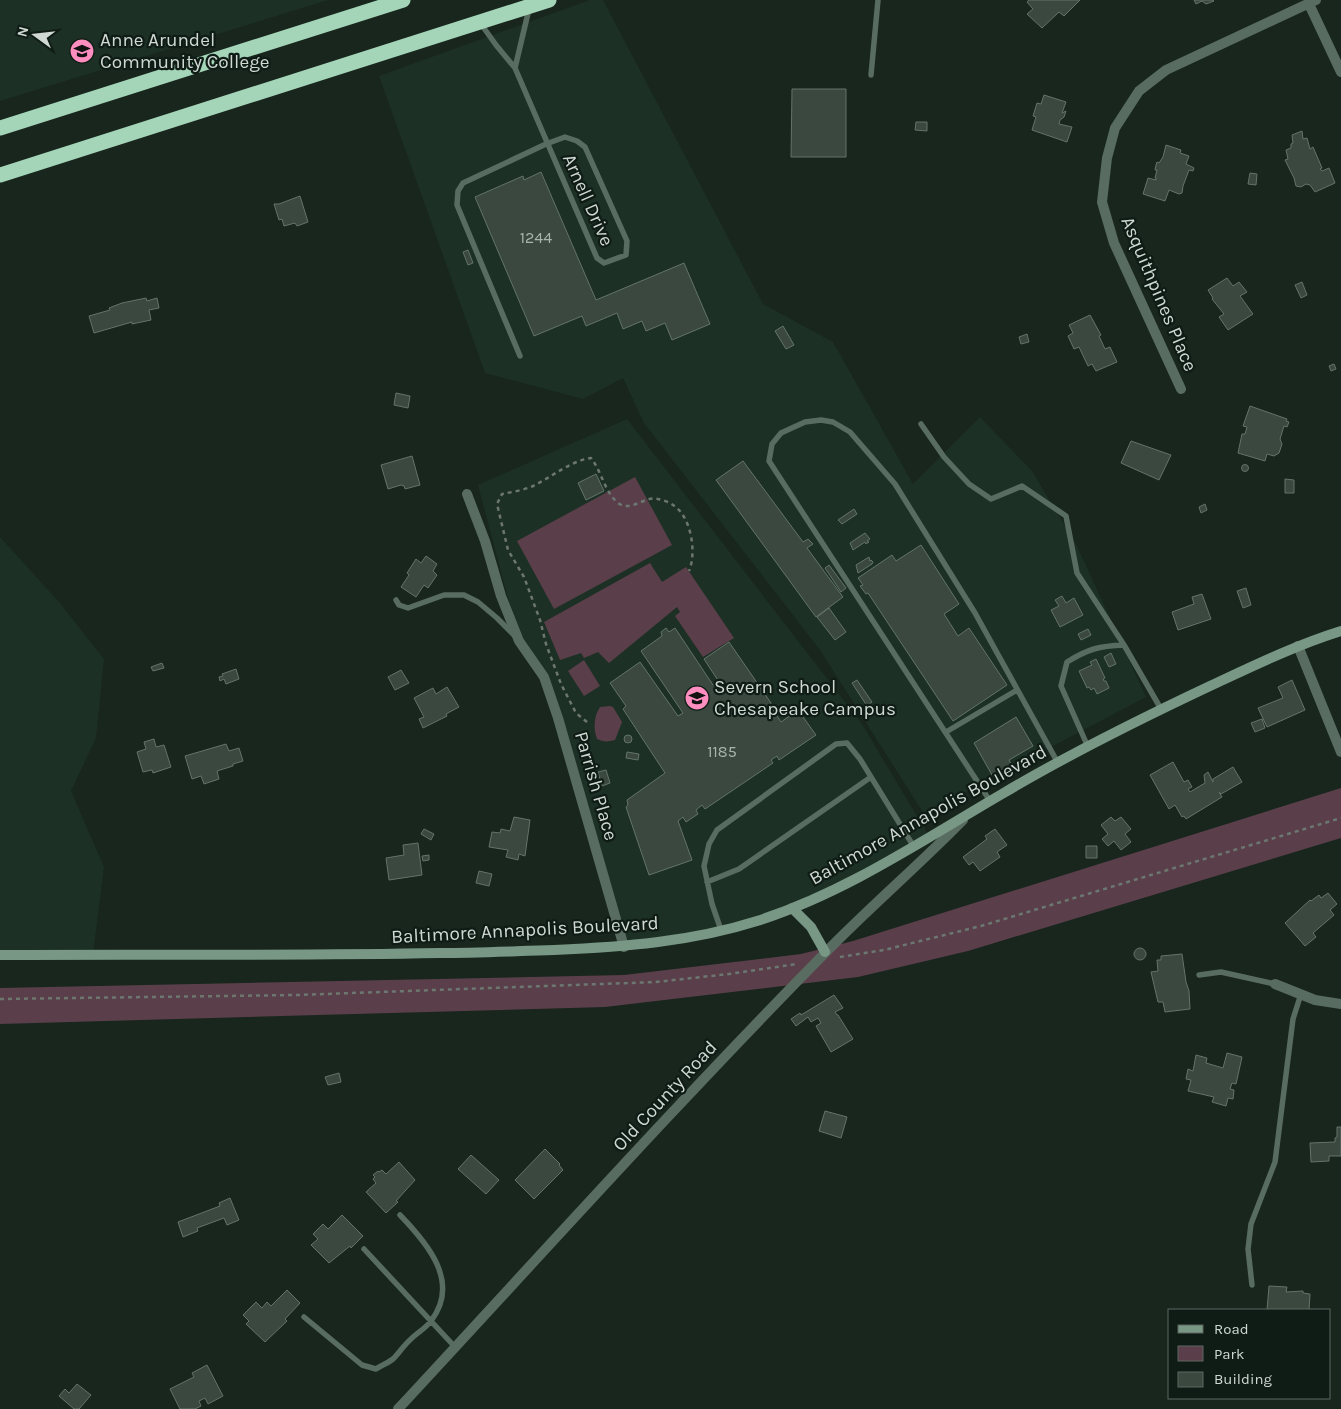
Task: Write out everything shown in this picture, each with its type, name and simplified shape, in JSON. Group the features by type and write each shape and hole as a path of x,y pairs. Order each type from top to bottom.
{"highway":[{"path":"0,128 403,0"},
{"path":"0,175 549,0"}],"street":[{"path":"1312,2 1341,72"},
{"name":"Asquithpines Place","path":"1181,389 1114,243 1102,202 1107,158 1115,128 1140,91 1166,70 1312,2"},
{"name":"Parrish Place","path":"467,494 485,541 501,596 519,641 544,677 558,718 624,947"},
{"name":"Baltimore Annapolis Boulevard","path":"0,955 398,954 624,947 670,941 756,922 854,880 1058,763 1161,709 1298,646 1341,631"},
{"path":"1298,646 1341,752"},
{"name":"Old County Road","path":"398,1409 687,1097 826,952 967,815"},
{"path":"792,908 811,927 826,952"},
{"path":"1275,984 1316,1000 1341,1004"}],"lane":[{"path":"871,75 878,0"},
{"path":"515,68 530,6"},
{"name":"Arnell Drive","path":"480,22 515,68 546,144 597,258 604,263 626,255 627,241 585,147 577,141 565,137 546,144"},
{"path":"520,356 456,205 458,191 463,183 546,144"},
{"path":"990,801 769,461 772,444 786,430 804,422 821,420 833,422 850,432 895,484 975,613 1058,763"},
{"path":"921,424 944,457 969,484 991,498 1022,486 1066,516 1077,573 1124,645 1161,709"},
{"path":"396,600 399,605 408,608 426,600 444,596 464,595 478,602 497,618 519,641"},
{"path":"1088,747 1061,686 1067,662 1084,651 1105,646 1124,645"},
{"path":"946,732 1017,690"},
{"path":"721,930 704,866 709,844 717,830 836,744 847,743 914,846"},
{"path":"707,882 739,868 870,777"},
{"path":"1199,975 1221,972 1275,984"},
{"path":"1252,1285 1248,1249 1251,1224 1275,1162 1293,1019 1301,994"},
{"path":"304,1317 362,1365 376,1368 392,1359 431,1322 441,1302 443,1283 435,1258 420,1236 400,1215"},
{"path":"364,1249 455,1347"}],"path":[{"path":"587,722 576,713 561,684 524,577 508,550 497,504 502,494 531,487 554,473 584,459 591,458 608,491 620,504 629,506 655,498 672,504 677,508 684,518 692,537 693,552 689,571"},
{"path":"838,958 884,950 980,926 1341,818"},
{"path":"0,999 297,995 656,982 804,963"}],"shaded area":[{"name":"Anne Arundel Community College","path":"0,0 328,0 0,101"},
{"path":"590,0 603,0 763,304 833,342 913,484 980,417 1032,471 1077,546 1146,697 924,814 820,650 644,423 623,378 583,399 485,373 379,76"},
{"name":"Severn School Chesapeake Campus","path":"627,419 862,724 930,838 854,880 756,922 624,947 544,677 519,640 478,485"},
{"path":"0,537 59,602 104,659 96,738 71,791 104,867 93,954 0,955"}],"green space":[{"path":"635,477 672,545 554,609 517,541"},
{"path":"650,563 662,582 686,567 734,638 703,657 675,616 680,612 677,607 609,663 598,652 584,658 581,653 560,660 544,622"},
{"path":"584,660 600,686 584,696 568,671"},
{"path":"600,707 613,707 622,722 615,740 601,741 597,739 595,718"},
{"path":"1341,788 1341,838 968,951 858,977 605,1007 0,1024 0,988 624,975 801,954 853,941"}],"building":[{"path":"1029,0 1080,0 1064,16 1059,12 1042,28 1027,14 1033,9 1027,2"},
{"path":"1194,0 1214,1 1206,4 1202,1 1196,4"},
{"path":"792,89 846,89 846,157 791,157"},
{"path":"1044,95 1066,102 1062,113 1066,111 1059,124 1072,127 1067,142 1032,130 1036,117 1033,116 1037,103 1041,104"},
{"path":"916,122 927,122 927,131 915,130"},
{"path":"1302,131 1303,139 1307,138 1310,149 1313,147 1322,168 1320,169 1322,171 1329,168 1335,183 1315,192 1310,185 1296,186 1285,160 1288,159 1286,150 1291,148 1293,143 1292,135"},
{"path":"1166,145 1181,150 1180,153 1189,156 1186,164 1194,168 1193,171 1189,170 1182,193 1179,194 1169,190 1165,201 1143,194 1148,178 1156,180 1156,165 1163,157"},
{"path":"541,172 596,300 684,263 710,324 672,340 665,323 646,331 642,321 623,329 617,313 586,326 582,316 534,336 475,197 523,176 524,180"},
{"path":"1250,173 1257,174 1256,185 1248,184"},
{"path":"300,196 308,222 297,226 295,223 284,226 282,219 279,220 274,204"},
{"path":"468,250 473,263 468,265 463,252"},
{"path":"1227,278 1233,286 1239,282 1247,292 1240,296 1253,314 1228,330 1219,317 1224,314 1212,299 1208,290"},
{"path":"1302,282 1307,295 1301,298 1295,285"},
{"path":"146,298 147,301 157,298 159,308 149,310 151,320 132,324 132,322 94,333 89,316 110,310 109,308 122,303"},
{"path":"1090,315 1101,335 1099,336 1105,349 1110,347 1117,362 1096,371 1092,364 1088,366 1079,347 1074,349 1068,336 1073,333 1069,325"},
{"path":"783,326 794,345 786,349 775,331"},
{"path":"1027,334 1029,342 1021,344 1019,337"},
{"path":"1334,364 1336,369 1331,371 1329,366"},
{"path":"396,393 410,396 408,408 394,405"},
{"path":"1250,406 1287,419 1286,421 1289,422 1287,427 1284,426 1280,439 1282,444 1279,453 1274,456 1267,454 1265,461 1238,453 1242,434 1245,434 1247,427 1243,426"},
{"path":"1131,441 1171,455 1159,480 1121,463"},
{"path":"412,456 420,485 405,489 401,485 388,489 381,465"},
{"path":"743,461 803,542 808,539 813,544 807,548 843,597 816,617 716,480"},
{"path":"1245,465 1248,468 1245,471 1242,468"},
{"path":"596,474 604,491 586,500 578,483"},
{"path":"1285,479 1294,480 1294,493 1285,493"},
{"path":"1205,504 1207,510 1201,513 1199,507"},
{"path":"854,509 857,514 842,524 838,520"},
{"path":"865,533 870,539 867,541 869,542 866,544 865,542 853,550 850,543"},
{"path":"921,545 959,604 944,614 958,636 969,628 1007,685 953,721 868,593 866,594 860,586 863,585 858,578 892,555 896,561"},
{"path":"426,556 437,564 433,571 437,575 428,588 424,585 416,597 401,587 416,559 421,563"},
{"path":"869,557 870,561 873,562 872,564 858,573 856,565"},
{"path":"829,565 846,588 841,592 825,568"},
{"path":"1246,588 1251,605 1243,608 1237,591"},
{"path":"1202,594 1211,619 1178,630 1172,612 1194,604 1192,597"},
{"path":"1062,596 1066,603 1074,598 1083,615 1060,627 1051,610 1059,606 1055,600"},
{"path":"829,608 846,632 835,640 817,617"},
{"name":"Severn School Chesapeake Campus","path":"666,628 669,632 675,628 713,685 719,682 704,659 729,642 771,703 770,705 781,722 798,710 816,735 779,760 777,756 771,760 773,763 705,809 702,805 696,810 698,814 686,822 683,817 678,821 692,860 649,875 626,807 628,805 627,800 665,773 623,709 626,706 610,683 640,662 678,716 683,713 641,651 662,636 661,632"},
{"path":"1088,629 1091,635 1081,640 1078,634"},
{"path":"1111,653 1116,664 1109,667 1104,657"},
{"path":"1096,659 1105,678 1103,679 1109,688 1097,694 1094,688 1091,690 1089,687 1087,688 1079,671 1092,665 1090,662"},
{"path":"162,663 164,668 153,671 151,667"},
{"path":"236,669 239,679 226,684 224,679 220,681 219,677 223,676 222,674"},
{"path":"401,670 409,683 395,690 388,677"},
{"path":"857,680 872,702 867,706 852,683"},
{"path":"1292,680 1305,710 1267,727 1258,708 1283,698 1278,687"},
{"path":"447,687 459,707 446,714 447,716 423,728 419,719 424,717 414,698 433,688 436,694"},
{"path":"1016,717 1033,746 1009,760 1011,764 992,775 974,743"},
{"path":"1262,719 1265,728 1255,732 1251,723"},
{"path":"628,735 632,739 628,743 624,739"},
{"path":"154,739 156,747 164,745 171,767 153,773 152,770 143,772 137,752 146,749 144,742"},
{"path":"226,744 229,751 239,748 243,761 217,771 219,779 204,784 201,776 192,779 185,756"},
{"path":"627,752 639,754 638,760 626,758"},
{"path":"1173,762 1184,782 1188,780 1192,787 1188,789 1190,792 1205,783 1204,775 1208,772 1213,782 1213,779 1233,767 1242,782 1221,794 1219,792 1222,797 1186,819 1184,816 1182,817 1175,805 1169,809 1150,775"},
{"path":"606,770 610,783 602,786 598,772"},
{"path":"514,817 530,820 525,856 519,854 518,860 506,857 508,850 489,847 492,832 500,833 501,829 510,831"},
{"path":"1111,817 1115,821 1121,817 1131,829 1125,834 1131,842 1121,850 1114,841 1108,846 1102,839 1108,834 1101,825"},
{"path":"424,829 434,834 431,840 421,834"},
{"path":"995,829 1007,845 997,852 1000,857 980,871 973,862 969,865 963,857 987,839 985,836"},
{"path":"418,843 422,875 389,880 386,858 404,855 403,845"},
{"path":"1086,846 1097,846 1097,858 1086,858"},
{"path":"429,855 429,860 423,861 422,856"},
{"path":"479,871 492,874 489,886 476,883"},
{"path":"1328,893 1337,904 1330,910 1334,915 1313,933 1316,937 1305,946 1285,923 1310,900 1319,895 1321,898"},
{"path":"1140,948 1146,954 1140,960 1134,954"},
{"path":"1182,954 1189,991 1190,1009 1165,1012 1163,1002 1158,1002 1151,972 1158,971 1157,960 1161,960 1161,956"},
{"path":"834,995 843,1008 835,1012 853,1039 831,1052 816,1026 821,1023 818,1018 811,1022 808,1017 796,1026 791,1019"},
{"path":"1227,1053 1242,1057 1236,1084 1232,1083 1230,1089 1234,1090 1233,1099 1228,1098 1226,1106 1212,1102 1214,1097 1188,1091 1191,1080 1186,1079 1188,1069 1193,1071 1196,1055 1207,1058 1206,1063 1223,1068"},
{"path":"339,1073 341,1082 328,1085 325,1077"},
{"path":"825,1111 847,1117 841,1138 819,1131"},
{"path":"1337,1127 1341,1127 1341,1156 1329,1156 1329,1161 1311,1162 1310,1143 1335,1142"},
{"path":"545,1149 560,1164 563,1170 534,1199 515,1180"},
{"path":"471,1155 499,1180 486,1194 458,1169"},
{"path":"399,1162 415,1180 396,1201 398,1202 386,1213 366,1192 376,1183 373,1175 382,1170 386,1174"},
{"path":"230,1198 239,1220 227,1225 224,1218 197,1228 198,1231 183,1237 178,1222 220,1206 219,1203"},
{"path":"342,1215 363,1236 351,1248 350,1246 329,1263 311,1245 318,1239 313,1234 323,1224 328,1229"},
{"path":"1269,1286 1287,1287 1286,1292 1303,1291 1303,1293 1310,1294 1309,1309 1267,1309"},
{"path":"287,1290 300,1303 285,1319 287,1321 265,1342 246,1324 249,1321 243,1315 256,1302 262,1308 267,1302 271,1306"},
{"path":"207,1365 223,1396 208,1404 205,1398 199,1401 201,1406 195,1409 180,1409 170,1389 194,1377 192,1373"},
{"path":"77,1384 91,1395 79,1409 74,1409 59,1396 65,1389 69,1393"}],"place":[{"name":"Anne Arundel Community College","path":"82,51"},
{"name":"Severn School Chesapeake Campus","path":"697,698"}]}
